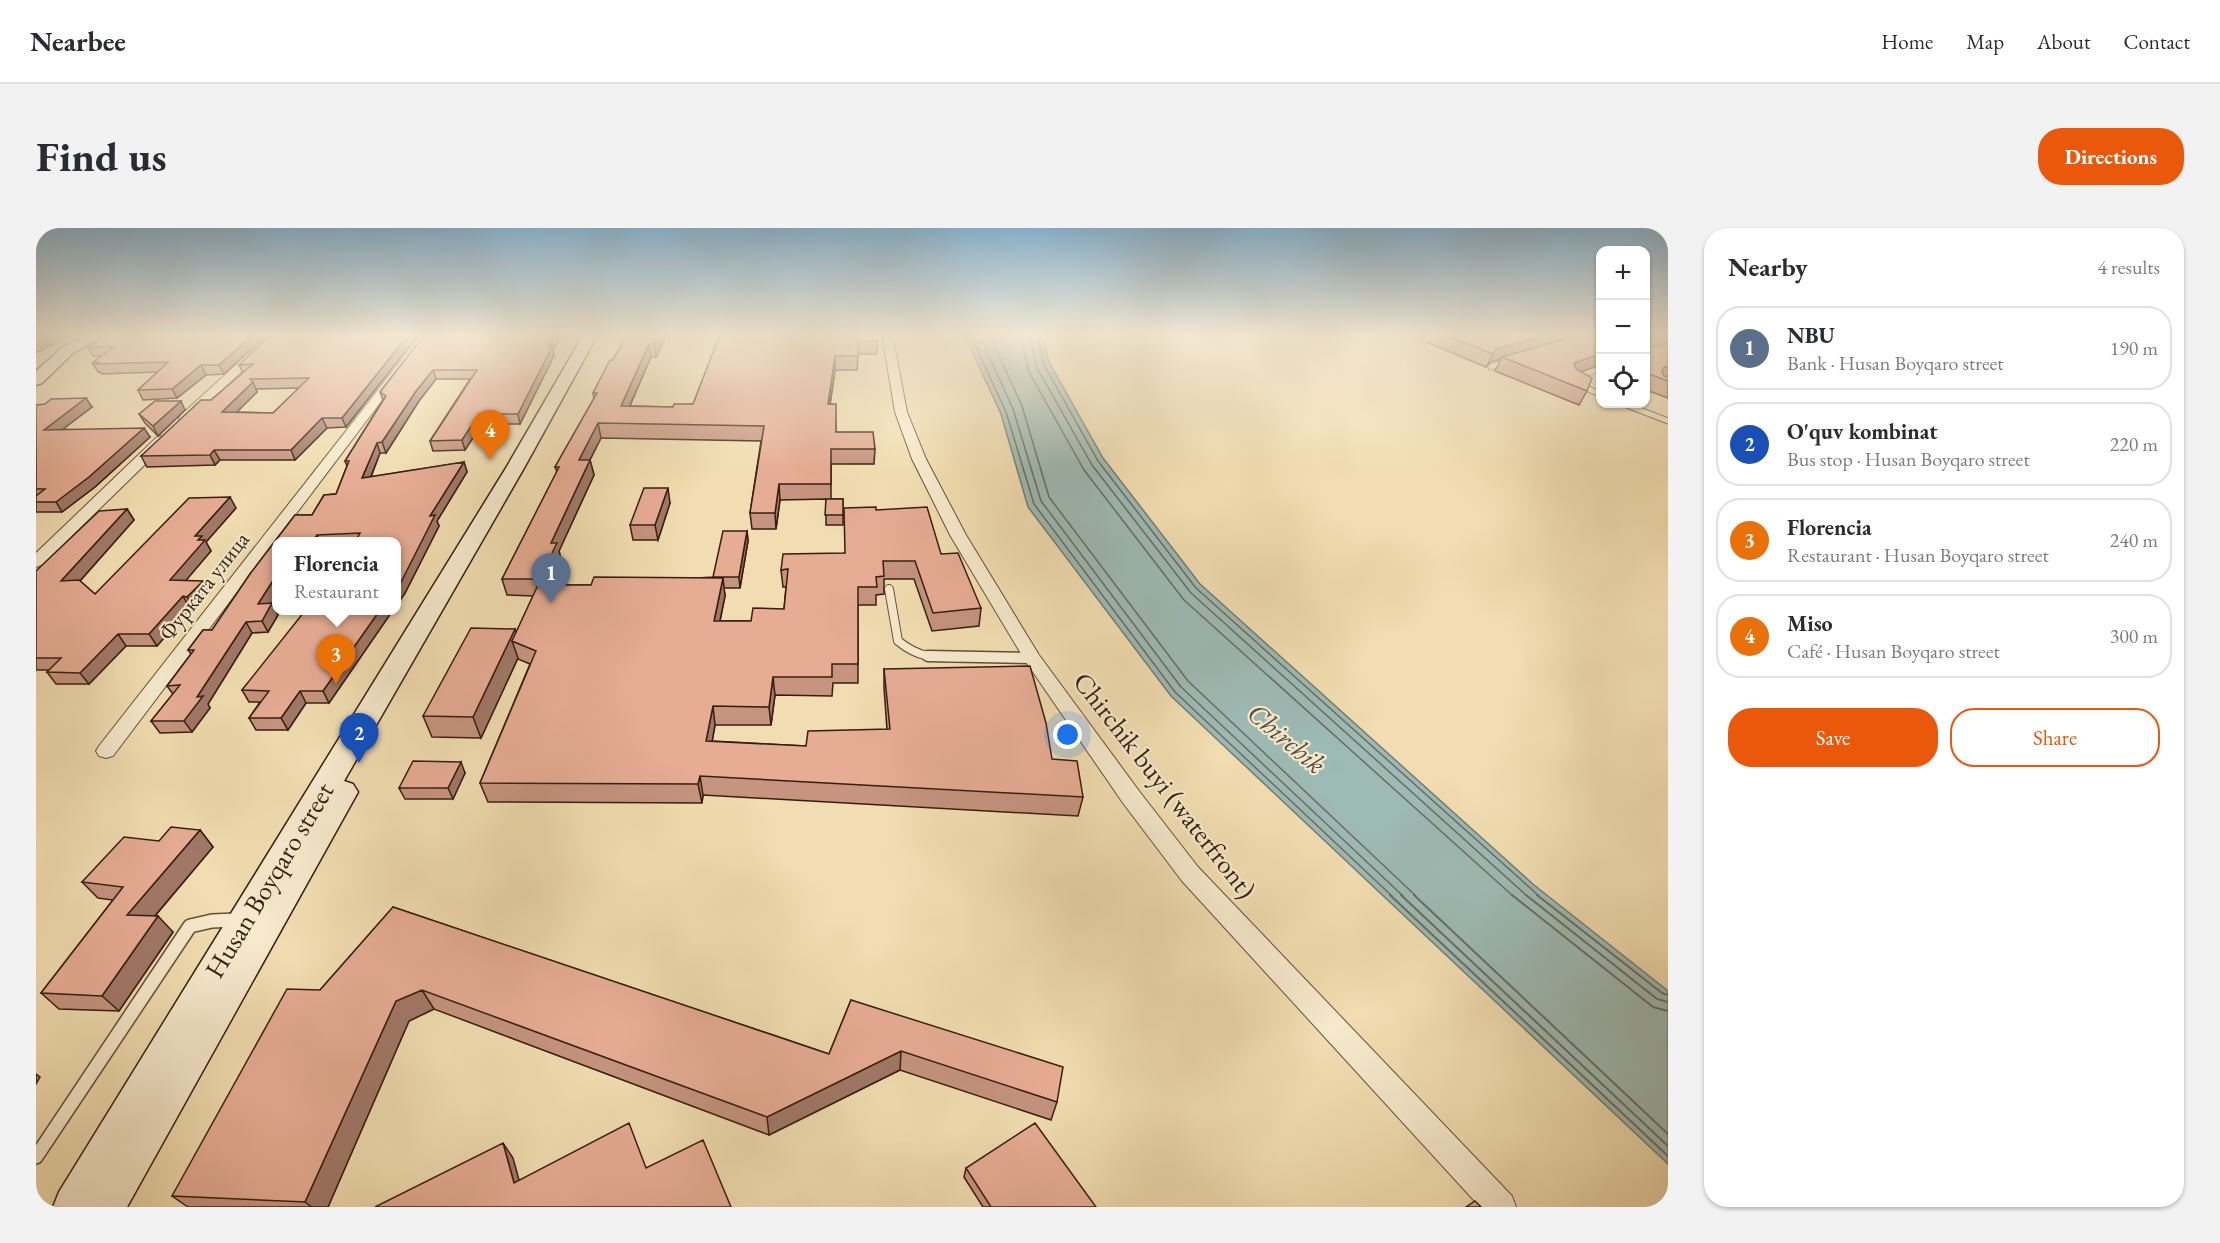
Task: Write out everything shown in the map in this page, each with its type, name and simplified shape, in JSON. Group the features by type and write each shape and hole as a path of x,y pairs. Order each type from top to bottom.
{"main road":[{"name":"Husan Boyqaro street","path":"74,1207 515,468 565,380"},
{"name":"Husan Boyqaro street","path":"104,1207 519,486 578,380"}],"street":[{"path":"36,562 228,380"},
{"name":"Фурката улица","path":"106,751 392,380"},
{"name":"Chirchik buyi (waterfront)","path":"895,380 901,412 919,459 958,535 1032,658 1131,797 1190,874 1501,1207"}],"lane":[{"path":"1572,380 1596,392"},
{"path":"1634,408 1668,421"},
{"path":"890,589 898,640 913,653 934,657 1032,658"},
{"path":"36,1157 190,926 212,921 245,920"}],"water":[{"name":"Chirchik","path":"985,380 1059,380 1103,458 1200,584 1534,885 1668,991 1668,1164 1171,696 1028,507 1001,414"}],"building":[{"path":"149,380 183,380 172,389 138,390"},
{"path":"235,380 251,380 253,382 222,412 273,413 307,380 373,380 342,418 322,418 291,450 214,450 210,455 141,456 201,400 211,400"},
{"path":"390,380 425,380 382,442 377,443 362,478 464,462 430,516 435,515 401,582 401,537 358,537 360,533 317,535 316,537 278,537 295,515 312,515 324,495 336,494 349,461 345,461 386,396 380,392"},
{"path":"471,380 535,380 518,414 479,414 462,440 430,441"},
{"path":"600,380 633,380 621,406 673,407 674,404 693,404 702,380 832,380 828,404 836,404 836,432 873,432 875,449 831,449 831,484 779,484 775,513 750,513 764,426 598,423 579,460 590,460 551,543 557,543 539,579 502,579 559,467 555,467 597,393 593,393"},
{"path":"1559,380 1591,380 1587,391"},
{"path":"86,398 44,430 144,428 89,477 56,502 36,502 36,496 45,489 36,489 36,405 45,404 51,399"},
{"path":"155,401 181,401 153,426 139,414"},
{"path":"644,488 668,488 655,525 630,525"},
{"path":"230,497 195,536 202,536 198,540 205,540 170,580 203,581 187,597 183,596 149,634 118,634 80,673 47,672 61,658 36,658 36,571 99,511 127,509 61,581 79,580 95,594 189,498"},
{"path":"826,499 843,499 843,515 825,515"},
{"path":"876,507 876,510 927,507 941,554 958,553 981,608 933,613 915,561 883,561 884,576 876,577 877,587 858,587 858,664 832,664 832,677 773,677 769,707 713,706 706,741 806,746 808,731 890,729 884,669 1030,666 1046,723 1052,759 1077,761 1083,797 700,776 698,784 480,783 536,651 512,641 538,585 591,585 594,577 723,578 714,621 751,621 753,608 784,609 788,569 781,570 783,554 845,553 844,508"},
{"path":"723,531 747,531 739,577 713,577"},
{"path":"272,545 272,582 258,604 272,603 262,621 246,622 197,697 203,696 184,721 151,721 180,685 167,686 194,650 188,650 203,630 212,630"},
{"path":"302,615 376,615 323,691 300,691 281,718 249,718 269,691 242,690"},
{"path":"471,628 515,629 473,717 423,716"},
{"path":"413,761 461,762 448,788 399,788"},
{"path":"171,827 200,830 127,915 158,916 102,996 41,993 123,887 82,882 124,837 159,841"},
{"path":"393,907 829,1054 851,1000 1063,1067 1057,1102 901,1051 767,1117 422,990 396,1001 305,1202 172,1196 287,989 320,990"},
{"path":"629,1123 646,1168 703,1140 731,1207 375,1207 503,1143 514,1183"},
{"path":"1035,1123 1096,1207 991,1207 966,1168"},
{"path":"1475,1201 1481,1207 1466,1207"}],"place":[{"name":"Miso","path":"490,460"},
{"name":"NBU","path":"551,603"},
{"name":"Florencia","path":"336,684"},
{"name":"O'quv kombinat","path":"359,763"}]}
